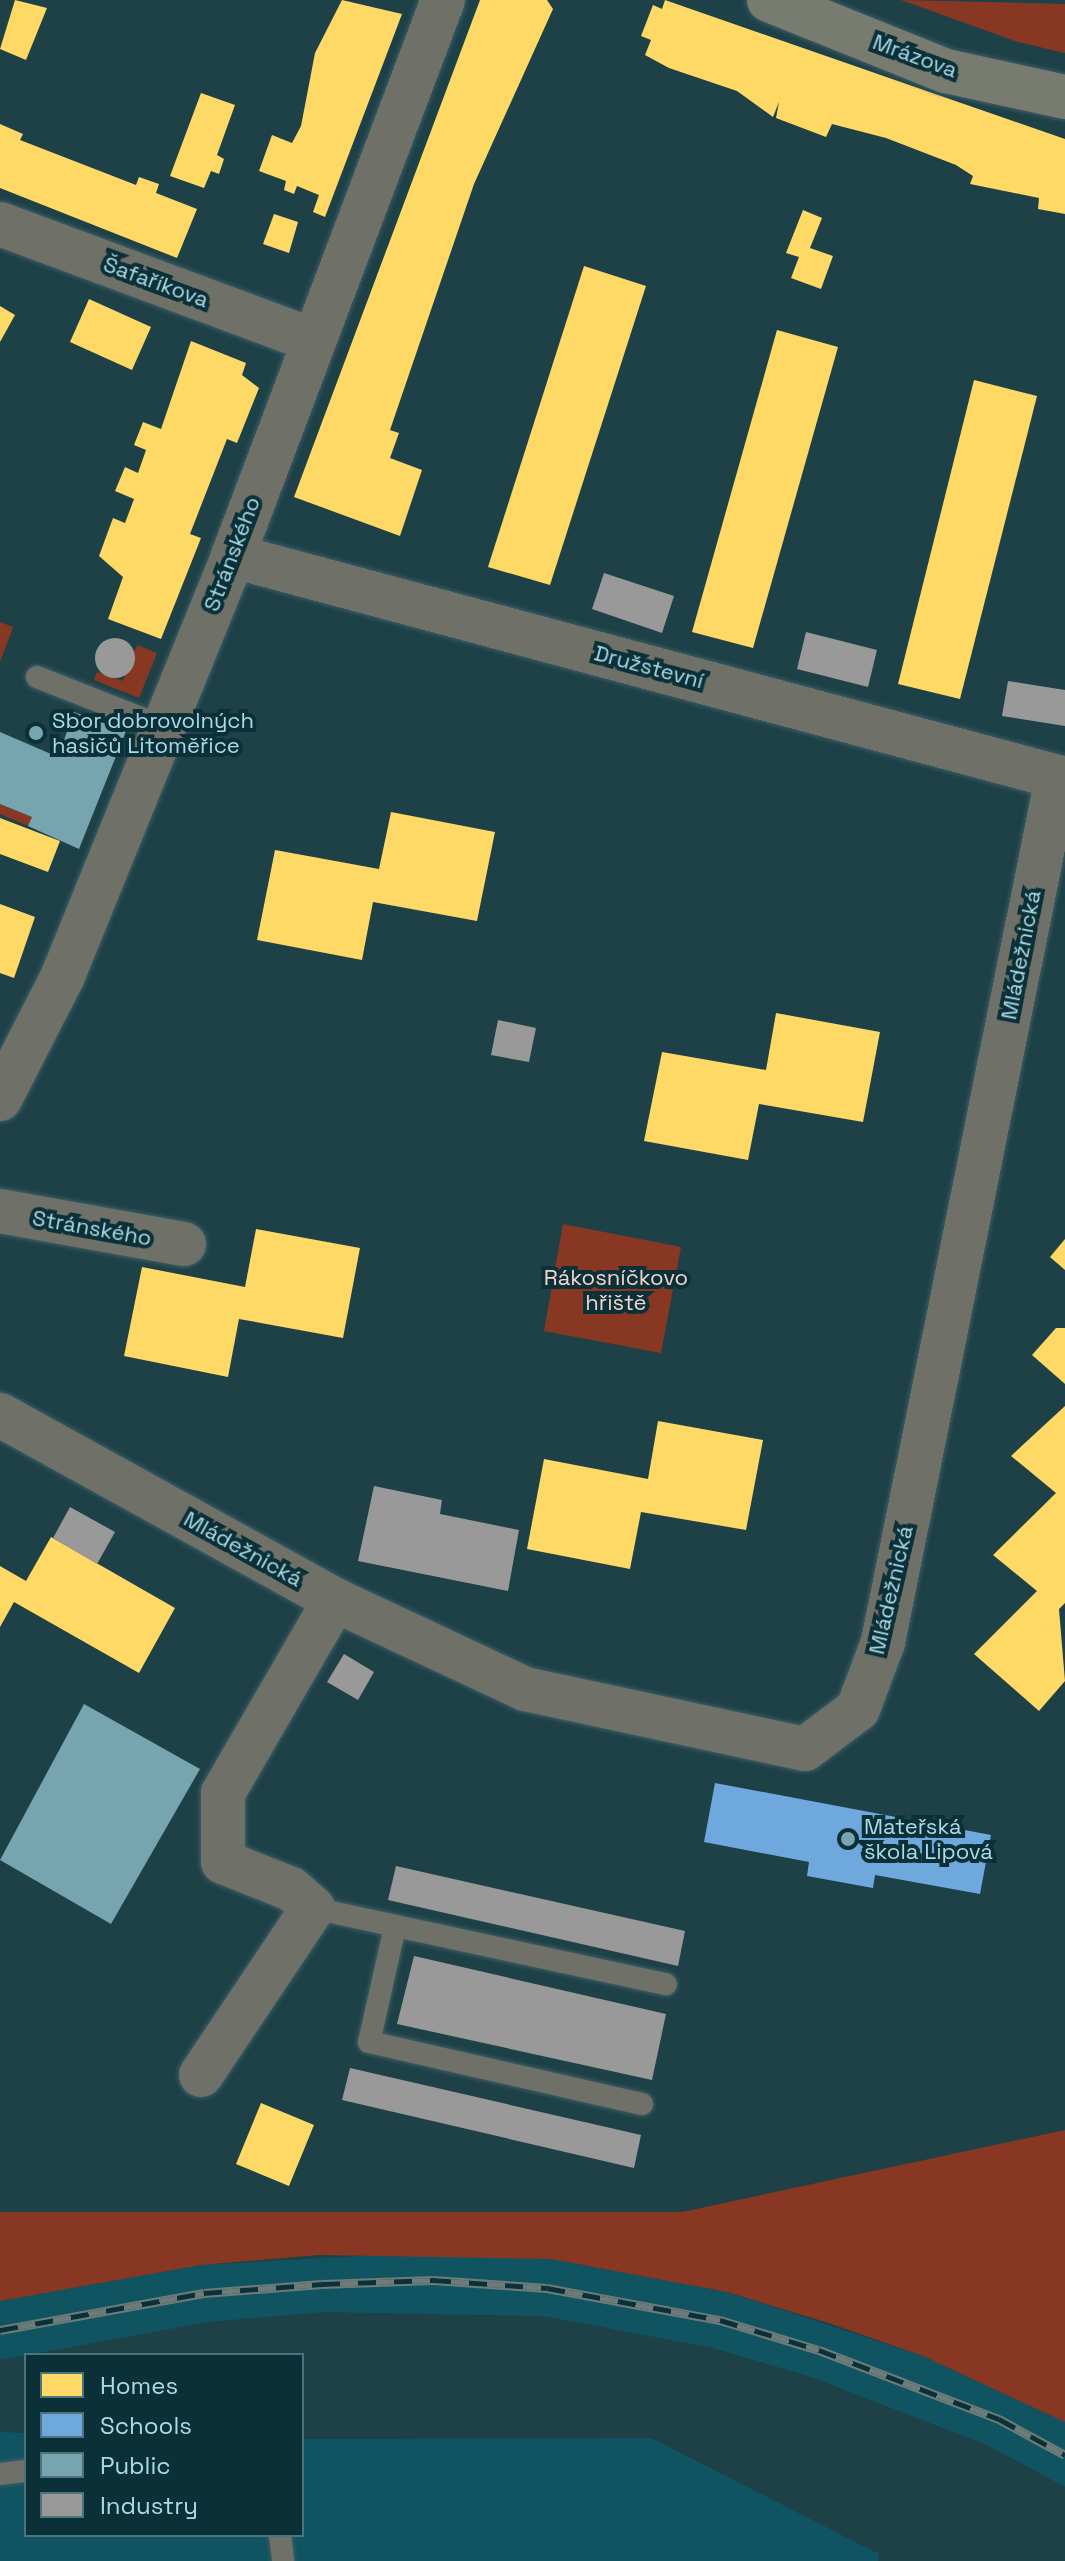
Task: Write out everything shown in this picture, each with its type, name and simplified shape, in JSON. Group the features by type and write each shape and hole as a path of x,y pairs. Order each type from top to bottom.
{"main road":[{"name":"Mrázova","path":"769,0 946,71 1065,97"}],"street":[{"name":"Stránského","path":"0,1099 62,978 233,556 312,340 443,0"},
{"name":"Šafaříkova","path":"0,224 312,340"},
{"name":"Družstevní","path":"233,556 1061,778"},
{"name":"Mládežnická","path":"0,1415 335,1600 525,1689 805,1749 858,1709 883,1642 1061,778"},
{"name":"Stránského","path":"0,1211 184,1244"},
{"path":"201,2075 313,1908 291,1889 223,1862 223,1793 335,1600"}],"lane":[{"path":"37,677 164,727"},
{"path":"313,1908 666,1984"},
{"path":"395,1927 369,2042 642,2104"},
{"path":"0,2474 24,2471"},
{"path":"280,2537 283,2561"}],"shaded area":[{"path":"433,2252 551,2259 727,2292 923,2356 1065,2422 1065,2487 987,2445 811,2377 713,2348 544,2316 323,2312 208,2322 24,2353 24,2356 0,2360 0,2301 201,2265"},
{"path":"0,2432 24,2433 24,2537 304,2537 304,2439 651,2438 879,2554 878,2561 0,2561"}],"green space":[{"path":"901,0 1065,4 1065,53 1018,42"},
{"path":"0,622 13,627 0,662"},
{"path":"137,645 157,653 139,698 94,680 97,672 123,681"},
{"path":"0,804 32,817 28,826 0,814"},
{"name":"Rákosníčkovo hřiště","path":"563,1224 681,1247 661,1353 544,1331"},
{"path":"1065,2130 1065,2422 923,2356 829,2323 727,2292 551,2259 319,2255 201,2265 0,2301 0,2212 682,2212"}],"building: Homes":[{"path":"15,0 47,8 26,60 0,49"},
{"path":"342,0 402,14 325,217 313,212 319,195 297,186 294,194 284,190 286,181 259,171 272,135 292,143 301,126 315,53"},
{"path":"480,0 547,0 553,9 474,184 390,430 399,433 390,458 422,470 400,536 294,497"},
{"path":"665,0 1065,139 1065,214 1038,209 1039,198 970,184 973,176 956,165 886,138 832,124 826,137 776,118 779,102 773,117 737,91 669,68 645,55 651,40 641,36 653,5 662,9"},
{"path":"201,93 235,105 217,155 224,159 219,174 211,171 204,188 170,176"},
{"path":"0,124 23,134 20,140 136,185 139,177 159,184 156,193 197,209 177,258 0,188"},
{"path":"803,210 822,218 810,248 833,256 821,289 791,278 799,257 786,253"},
{"path":"274,214 298,222 289,253 263,244"},
{"path":"584,266 646,286 550,585 488,567"},
{"path":"89,299 151,327 132,370 70,342"},
{"path":"0,306 15,315 0,342"},
{"path":"777,330 838,347 753,648 692,632"},
{"path":"191,341 246,363 242,375 259,388 237,443 227,439 190,534 201,538 161,639 108,619 123,577 99,556 113,518 125,523 134,499 115,491 125,467 138,473 146,450 134,445 143,422 161,429"},
{"path":"974,380 1037,396 960,699 898,684"},
{"path":"391,812 495,832 477,921 373,902 362,960 257,940 275,850 379,869"},
{"path":"0,818 60,841 48,872 0,854"},
{"path":"0,904 35,917 14,978 0,973"},
{"path":"776,1013 880,1032 863,1122 759,1104 748,1160 644,1141 662,1052 766,1070"},
{"path":"256,1229 360,1248 343,1338 239,1319 228,1377 124,1356 142,1267 245,1287"},
{"path":"1065,1239 1065,1270 1050,1257"},
{"path":"1056,1328 1065,1328 1065,1384 1032,1355"},
{"path":"1065,1406 1065,1603 1059,1609 1065,1681 1039,1711 974,1654 1037,1591 993,1555 1056,1493 1011,1456"},
{"path":"658,1421 763,1440 746,1530 641,1512 630,1569 527,1549 544,1459 648,1479"},
{"path":"51,1537 175,1608 139,1673 14,1602 0,1627 0,1566 26,1581"},
{"path":"261,2103 314,2125 289,2186 236,2164"}],"building: Schools":[{"name":"Mateřská škola Lipová","path":"715,1783 991,1835 980,1894 875,1875 873,1888 807,1876 809,1862 704,1842"}],"building: Public":[{"path":"74,712 126,731 79,849 28,826 32,817 0,804 0,732 58,757"},
{"path":"84,1704 200,1769 111,1924 0,1860"}],"building: Industry":[{"path":"604,573 674,596 662,633 592,609"},
{"path":"806,632 877,650 868,687 797,669"},
{"path":"115,638 129,644 135,658 129,672 115,678 101,672 95,658 101,644"},
{"path":"1008,681 1065,690 1065,726 1002,716"},
{"path":"498,1020 536,1028 529,1062 491,1055"},
{"path":"374,1486 442,1500 440,1514 519,1530 508,1591 358,1561"},
{"path":"70,1507 115,1532 97,1564 53,1538"},
{"path":"344,1654 374,1672 358,1700 327,1682"},
{"path":"396,1866 685,1931 678,1966 388,1900"},
{"path":"414,1956 666,2014 652,2080 397,2024"},
{"path":"350,2068 641,2135 634,2168 342,2100"}],"railway":[{"path":"0,2330 204,2293 433,2280 547,2288 720,2320 819,2350 999,2419 1065,2455"}],"place":[{"name":"Sbor dobrovolných hasičů Litoměřice","path":"36,733"},
{"name":"Mateřská škola Lipová","path":"848,1839"}]}
